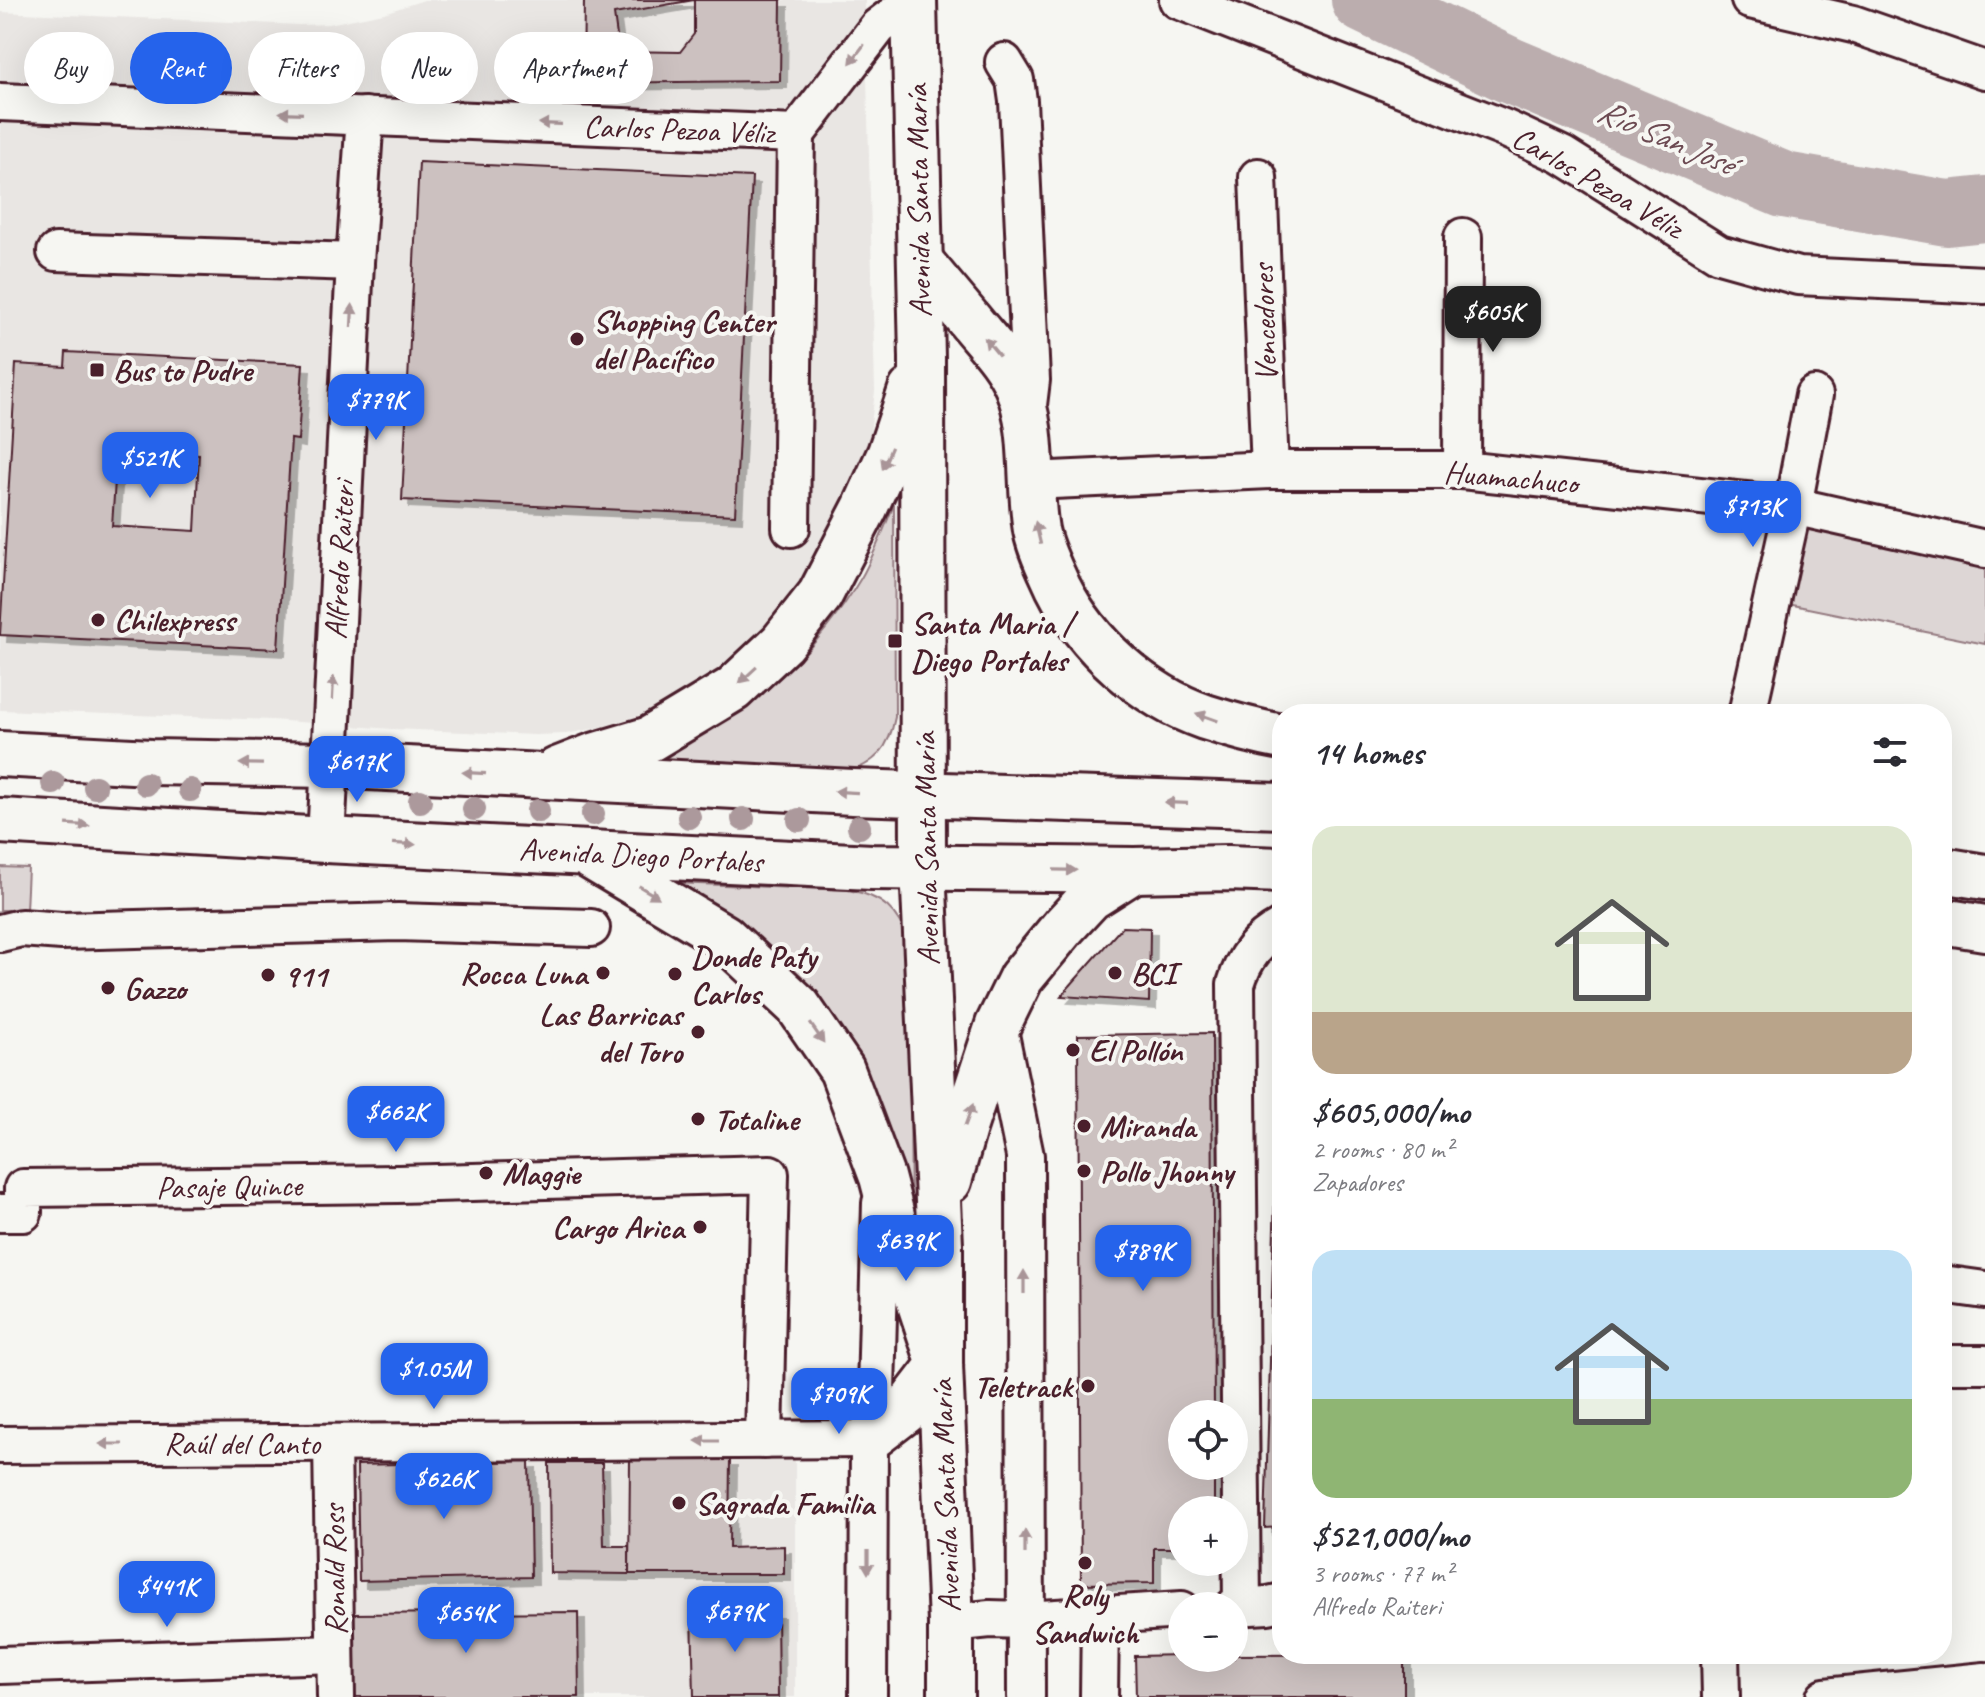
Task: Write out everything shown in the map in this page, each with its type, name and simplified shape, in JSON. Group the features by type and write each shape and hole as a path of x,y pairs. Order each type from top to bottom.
{"main road":[{"name":"Avenida Santa María","path":"913,0 922,358 923,867 940,1245 940,1365 951,1623 951,1697"},
{"path":"920,261 1008,366 1018,388 1027,415 1037,533 1048,566 1064,598 1084,627 1107,654 1134,678 1164,698 1204,717 1272,735"},
{"path":"541,776 650,739 733,689 782,643 820,595 865,508 890,453 922,358"},
{"path":"0,754 151,762 329,765 923,795 1272,806"},
{"name":"Avenida Diego Portales","path":"0,821 872,867 1272,870"},
{"path":"582,852 724,937 798,1006 842,1070 882,1177 896,1231 940,1365 904,1412 869,1439"},
{"path":"940,1245 948,1183 964,1128 998,1025 1021,978 1090,898 1134,870"},
{"path":"1952,872 1985,877"},
{"path":"1952,923 1985,928"}],"street":[{"name":"Carlos Pezoa Véliz","path":"0,102 796,134 878,27 913,0"},
{"name":"Carlos Pezoa Véliz","path":"1178,0 1548,148 1719,254 1798,276 1985,285"},
{"path":"1750,0 1855,12 1985,70"},
{"path":"1004,62 1015,80 1018,101 1031,380 1027,415"},
{"name":"Alfredo Raiteri","path":"329,765 365,116"},
{"path":"791,528 796,134"},
{"name":"Vencedores","path":"1258,177 1270,470"},
{"path":"1462,470 1463,237"},
{"path":"56,252 355,262"},
{"path":"1749,704 1814,395"},
{"name":"Huamachuco","path":"1031,481 1270,470 1462,470 1793,506 1985,549"},
{"path":"326,840 329,765"},
{"path":"0,933 21,928 62,931 398,922 591,928"},
{"path":"1238,1592 1236,984 1247,956 1272,934"},
{"path":"998,1025 1025,1156 1026,1697"},
{"name":"Pasaje Quince","path":"16,1205 398,1184 770,1174 764,1440"},
{"name":"Avenida Santa María","path":"868,1697 869,1439 876,1391 882,1177"},
{"path":"1952,1285 1985,1290"},
{"path":"1952,1364 1985,1364"},
{"name":"Raúl del Canto","path":"0,1445 869,1439"},
{"name":"Ronald Ross","path":"332,1443 336,1697"},
{"path":"1248,1606 1272,1604"},
{"path":"951,1623 1168,1611"},
{"path":"1099,1697 1100,1615"},
{"path":"0,1665 335,1654"},
{"path":"1720,1664 1721,1697"},
{"path":"1825,1697 1985,1681"}],"shaded area":[{"path":"424,0 865,0 875,391 856,509 749,657 660,709 597,728 566,734 535,735 272,720 0,710 0,12 300,25 329,24 384,13"},
{"path":"894,504 895,717 885,746 873,760 845,774 643,762 683,745 736,713 761,695 806,652 861,578"},
{"path":"1802,517 1985,553 1985,644 1783,603"},
{"path":"0,867 28,868 26,910 0,910"},
{"path":"648,882 848,890 871,896 894,914 909,943 911,1223 886,1128"},
{"path":"795,1451 795,1697 346,1697 345,1460"}],"building":[{"path":"584,0 694,0 614,14 616,32 584,32"},
{"path":"694,0 781,0 780,81 653,82 653,52 680,52 694,34"},
{"name":"Shopping Center del Pacífico","path":"419,162 752,177 735,515 402,500"},
{"path":"66,352 303,364 298,440 291,439 278,649 0,635 16,364 65,367","holes":["117,450 199,454 195,531 112,526"]},
{"name":"BCI","path":"1122,927 1150,928 1149,1002 1061,996"},
{"path":"1212,1033 1214,1400 1168,1400 1168,1480 1214,1480 1214,1496 1168,1496 1168,1548 1154,1548 1154,1583 1081,1584 1078,1035"},
{"path":"1272,1295 1272,1528 1265,1528"},
{"name":"Sagrada Familia","path":"730,1459 729,1548 784,1546 784,1574 629,1574 630,1460"},
{"path":"529,1461 531,1577 359,1581 357,1465"},
{"path":"549,1463 602,1463 604,1546 629,1546 629,1574 550,1573"},
{"path":"692,1611 777,1611 778,1697 694,1697"},
{"path":"578,1612 579,1697 354,1697 352,1614"},
{"path":"1168,1655 1168,1672 1248,1672 1248,1655 1272,1655 1272,1664 1404,1664 1404,1697 1136,1697 1135,1656"}],"waterway":[{"name":"Río San José","path":"1364,0 1509,70 1784,185 1947,213 1985,209"}],"place":[{"name":"Shopping Center del Pacífico","path":"577,339"},
{"name":"Bus to Pudre","path":"97,370"},
{"name":"Chilexpress","path":"98,620"},
{"name":"Santa Maria / Diego Portales","path":"895,641"},
{"name":"Rocca Luna","path":"603,973"},
{"name":"BCI","path":"1115,973"},
{"name":"Donde Paty Carlos","path":"675,974"},
{"name":"911","path":"268,975"},
{"name":"Gazzo","path":"108,988"},
{"name":"Las Barricas del Toro","path":"698,1032"},
{"name":"El Pollón","path":"1073,1050"},
{"name":"Totaline","path":"698,1119"},
{"name":"Miranda","path":"1084,1126"},
{"name":"Pollo Jhonny","path":"1084,1171"},
{"name":"Maggie","path":"486,1173"},
{"name":"Cargo Arica","path":"700,1227"},
{"name":"Teletrack","path":"1088,1386"},
{"name":"Sagrada Familia","path":"679,1503"},
{"name":"Roly Sandwich","path":"1085,1563"}]}
